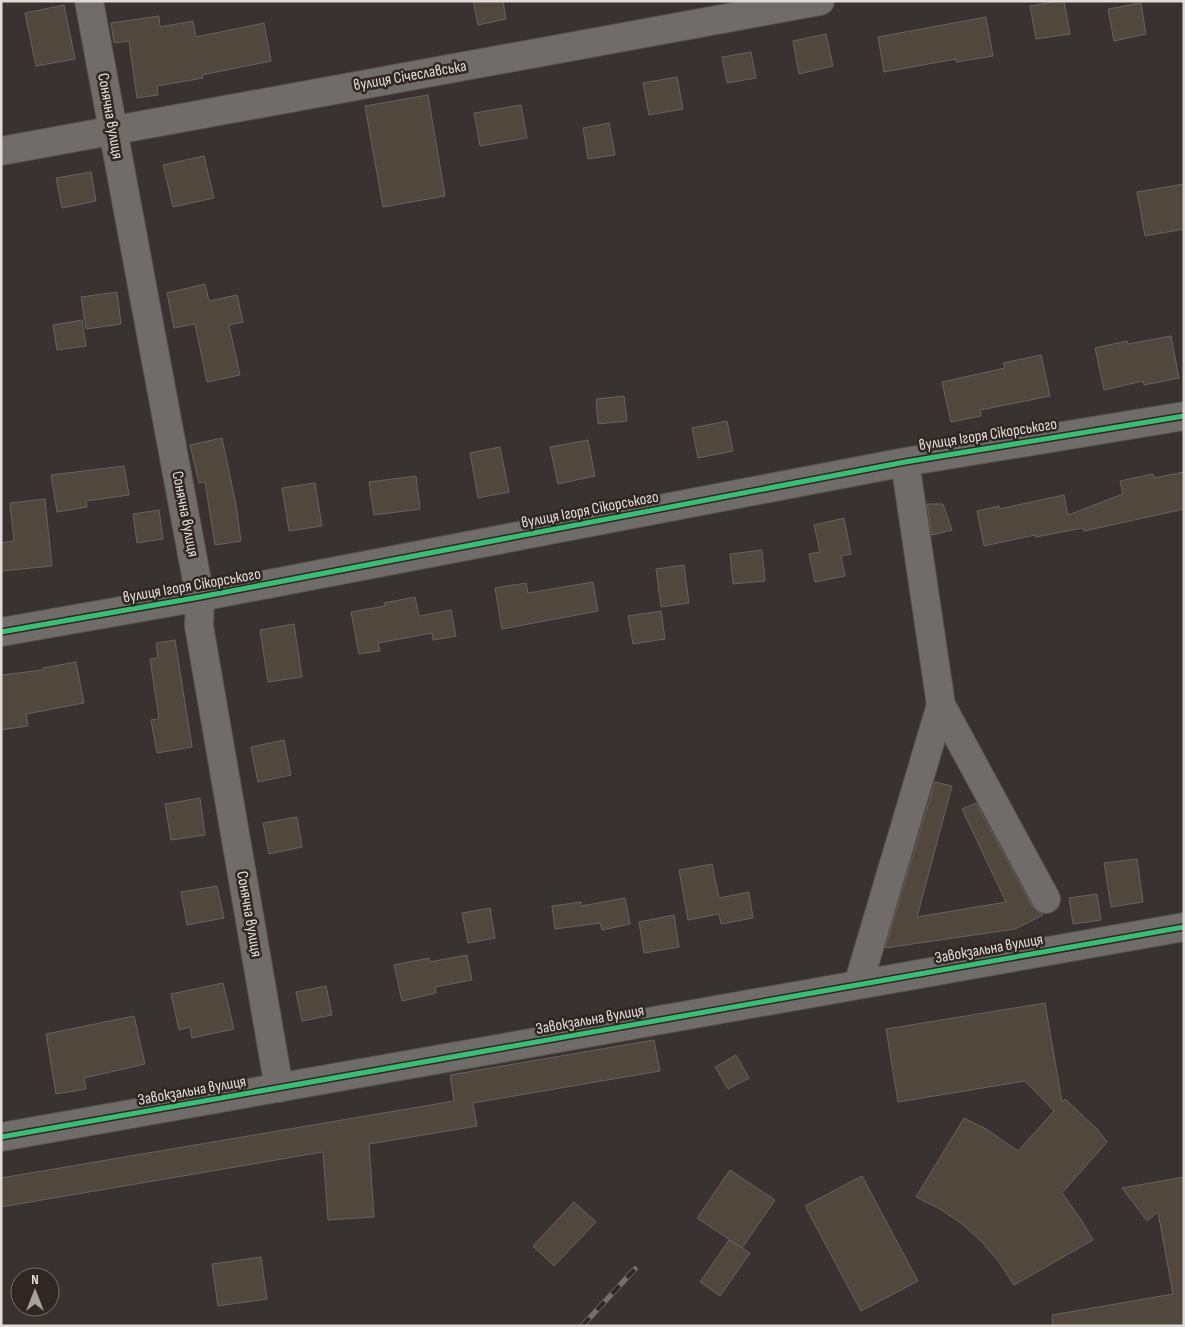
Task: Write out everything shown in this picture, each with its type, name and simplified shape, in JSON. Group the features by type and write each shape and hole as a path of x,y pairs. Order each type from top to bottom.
{"street":[{"name":"Сонячна вулиця","path":"89,1 200,598 199,626 279,1088"},
{"name":"вулиця Січеславська","path":"1,151 820,1"},
{"name":"вулиця Ігоря Сікорського","path":"1,632 200,598 905,462 1184,416"},
{"path":"905,462 941,705 1046,900"},
{"path":"858,985 941,705"},
{"name":"Завокзальна вулиця","path":"1,1137 1184,927"}],"building":[{"path":"473,1 503,1 506,19 478,25"},
{"path":"1064,1 1070,34 1036,39 1030,6"},
{"path":"1141,3 1146,34 1114,41 1108,9"},
{"path":"64,5 75,59 36,66 25,13"},
{"path":"159,16 160,27 193,21 196,37 264,23 271,61 202,75 203,78 157,86 158,95 137,98 129,41 114,43 111,23"},
{"path":"986,17 993,56 956,62 956,59 884,72 878,37"},
{"path":"826,34 833,66 799,74 793,41"},
{"path":"751,52 756,78 727,83 722,57"},
{"path":"677,77 683,109 649,115 643,83"},
{"path":"428,95 445,196 383,207 365,106"},
{"path":"521,105 527,138 480,146 474,113"},
{"path":"609,123 615,155 588,159 583,128"},
{"path":"204,156 214,198 173,207 163,165"},
{"path":"91,172 96,201 62,208 56,178"},
{"path":"1184,184 1184,229 1145,236 1137,192"},
{"path":"205,284 209,301 237,295 243,322 229,325 240,375 207,382 195,324 174,328 167,293"},
{"path":"117,292 121,324 86,329 81,297"},
{"path":"82,320 86,346 57,350 53,325"},
{"path":"1171,336 1179,378 1144,385 1143,381 1104,390 1095,348 1127,341 1128,344"},
{"path":"1041,355 1050,396 980,410 981,416 951,422 942,382 1005,368 1003,363"},
{"path":"624,396 627,421 598,424 596,399"},
{"path":"727,421 733,451 698,458 692,428"},
{"path":"222,438 236,505 241,541 215,545 205,482 199,483 190,445"},
{"path":"588,440 595,476 558,484 550,447"},
{"path":"500,447 509,492 478,498 470,453"},
{"path":"124,466 129,495 86,501 87,507 57,512 51,475"},
{"path":"1184,472 1184,509 1084,531 1083,528 1036,537 1035,535 984,546 977,511 999,506 999,509 1064,495 1068,515 1123,494 1120,481 1153,474 1154,478"},
{"path":"416,476 420,509 374,515 369,482"},
{"path":"315,483 322,526 289,531 282,488"},
{"path":"45,499 52,566 1,571 1,543 14,541 10,503"},
{"path":"927,504 943,504 952,530 932,535"},
{"path":"159,510 163,539 137,543 133,514"},
{"path":"844,518 851,554 841,556 845,576 815,582 809,554 820,552 814,525"},
{"path":"762,550 765,581 733,584 730,554"},
{"path":"684,565 689,603 661,607 656,569"},
{"path":"593,582 598,611 502,629 495,588 526,583 528,593"},
{"path":"415,597 419,616 451,610 456,636 433,640 432,633 378,643 380,651 359,654 351,612 385,606 384,603"},
{"path":"661,611 665,639 633,644 628,616"},
{"path":"294,624 302,677 268,682 260,630"},
{"path":"175,640 192,747 157,753 151,720 159,719 150,659 158,658 156,643"},
{"path":"76,662 84,703 26,714 28,726 1,730 1,675 43,670 43,668"},
{"path":"284,740 291,775 258,782 251,747"},
{"path":"935,782 952,786 917,917 1006,902 962,809 976,803 1032,906 1043,915 1015,929 885,948"},
{"path":"200,798 205,835 171,840 165,804"},
{"path":"297,817 302,847 269,854 263,823"},
{"path":"1137,859 1143,902 1111,907 1104,863"},
{"path":"712,864 719,898 749,892 753,918 721,924 719,914 688,920 679,870"},
{"path":"217,886 224,918 187,925 181,892"},
{"path":"1097,894 1101,920 1073,924 1069,898"},
{"path":"625,898 630,924 602,930 600,923 555,929 552,906 581,902 581,906"},
{"path":"490,908 495,938 468,943 462,913"},
{"path":"674,915 679,947 644,953 639,922"},
{"path":"467,955 472,980 435,987 436,993 402,1001 394,965 429,958 430,962"},
{"path":"223,983 234,1029 192,1038 190,1027 179,1030 171,994"},
{"path":"326,986 332,1015 302,1021 296,992"},
{"path":"1045,1003 1062,1102 1065,1099 1097,1129 1107,1142 1062,1193 1093,1240 1014,1285 999,1262 982,1242 962,1224 940,1209 916,1197 964,1118 986,1129 1018,1151 1054,1111 1025,1081 898,1102 886,1029"},
{"path":"134,1016 145,1064 84,1078 86,1089 56,1094 46,1034"},
{"path":"654,1040 660,1071 473,1103 477,1126 369,1144 374,1217 328,1220 323,1152 1,1207 1,1178 454,1101 450,1075"},
{"path":"736,1055 749,1078 728,1089 715,1067"},
{"path":"730,1170 775,1200 742,1248 697,1218"},
{"path":"862,1176 918,1281 861,1311 805,1206"},
{"path":"1184,1177 1184,1326 1053,1326 1052,1315 1173,1294 1158,1212 1147,1221 1122,1188"},
{"path":"574,1202 596,1222 554,1266 533,1246"},
{"path":"729,1240 750,1253 720,1296 700,1282"},
{"path":"261,1257 267,1299 218,1306 212,1264"}],"railway":[{"path":"582,1326 635,1269"}],"cycle path":[{"path":"1,632 200,597 905,462 1184,416"},
{"path":"1,1137 1184,927"}]}
